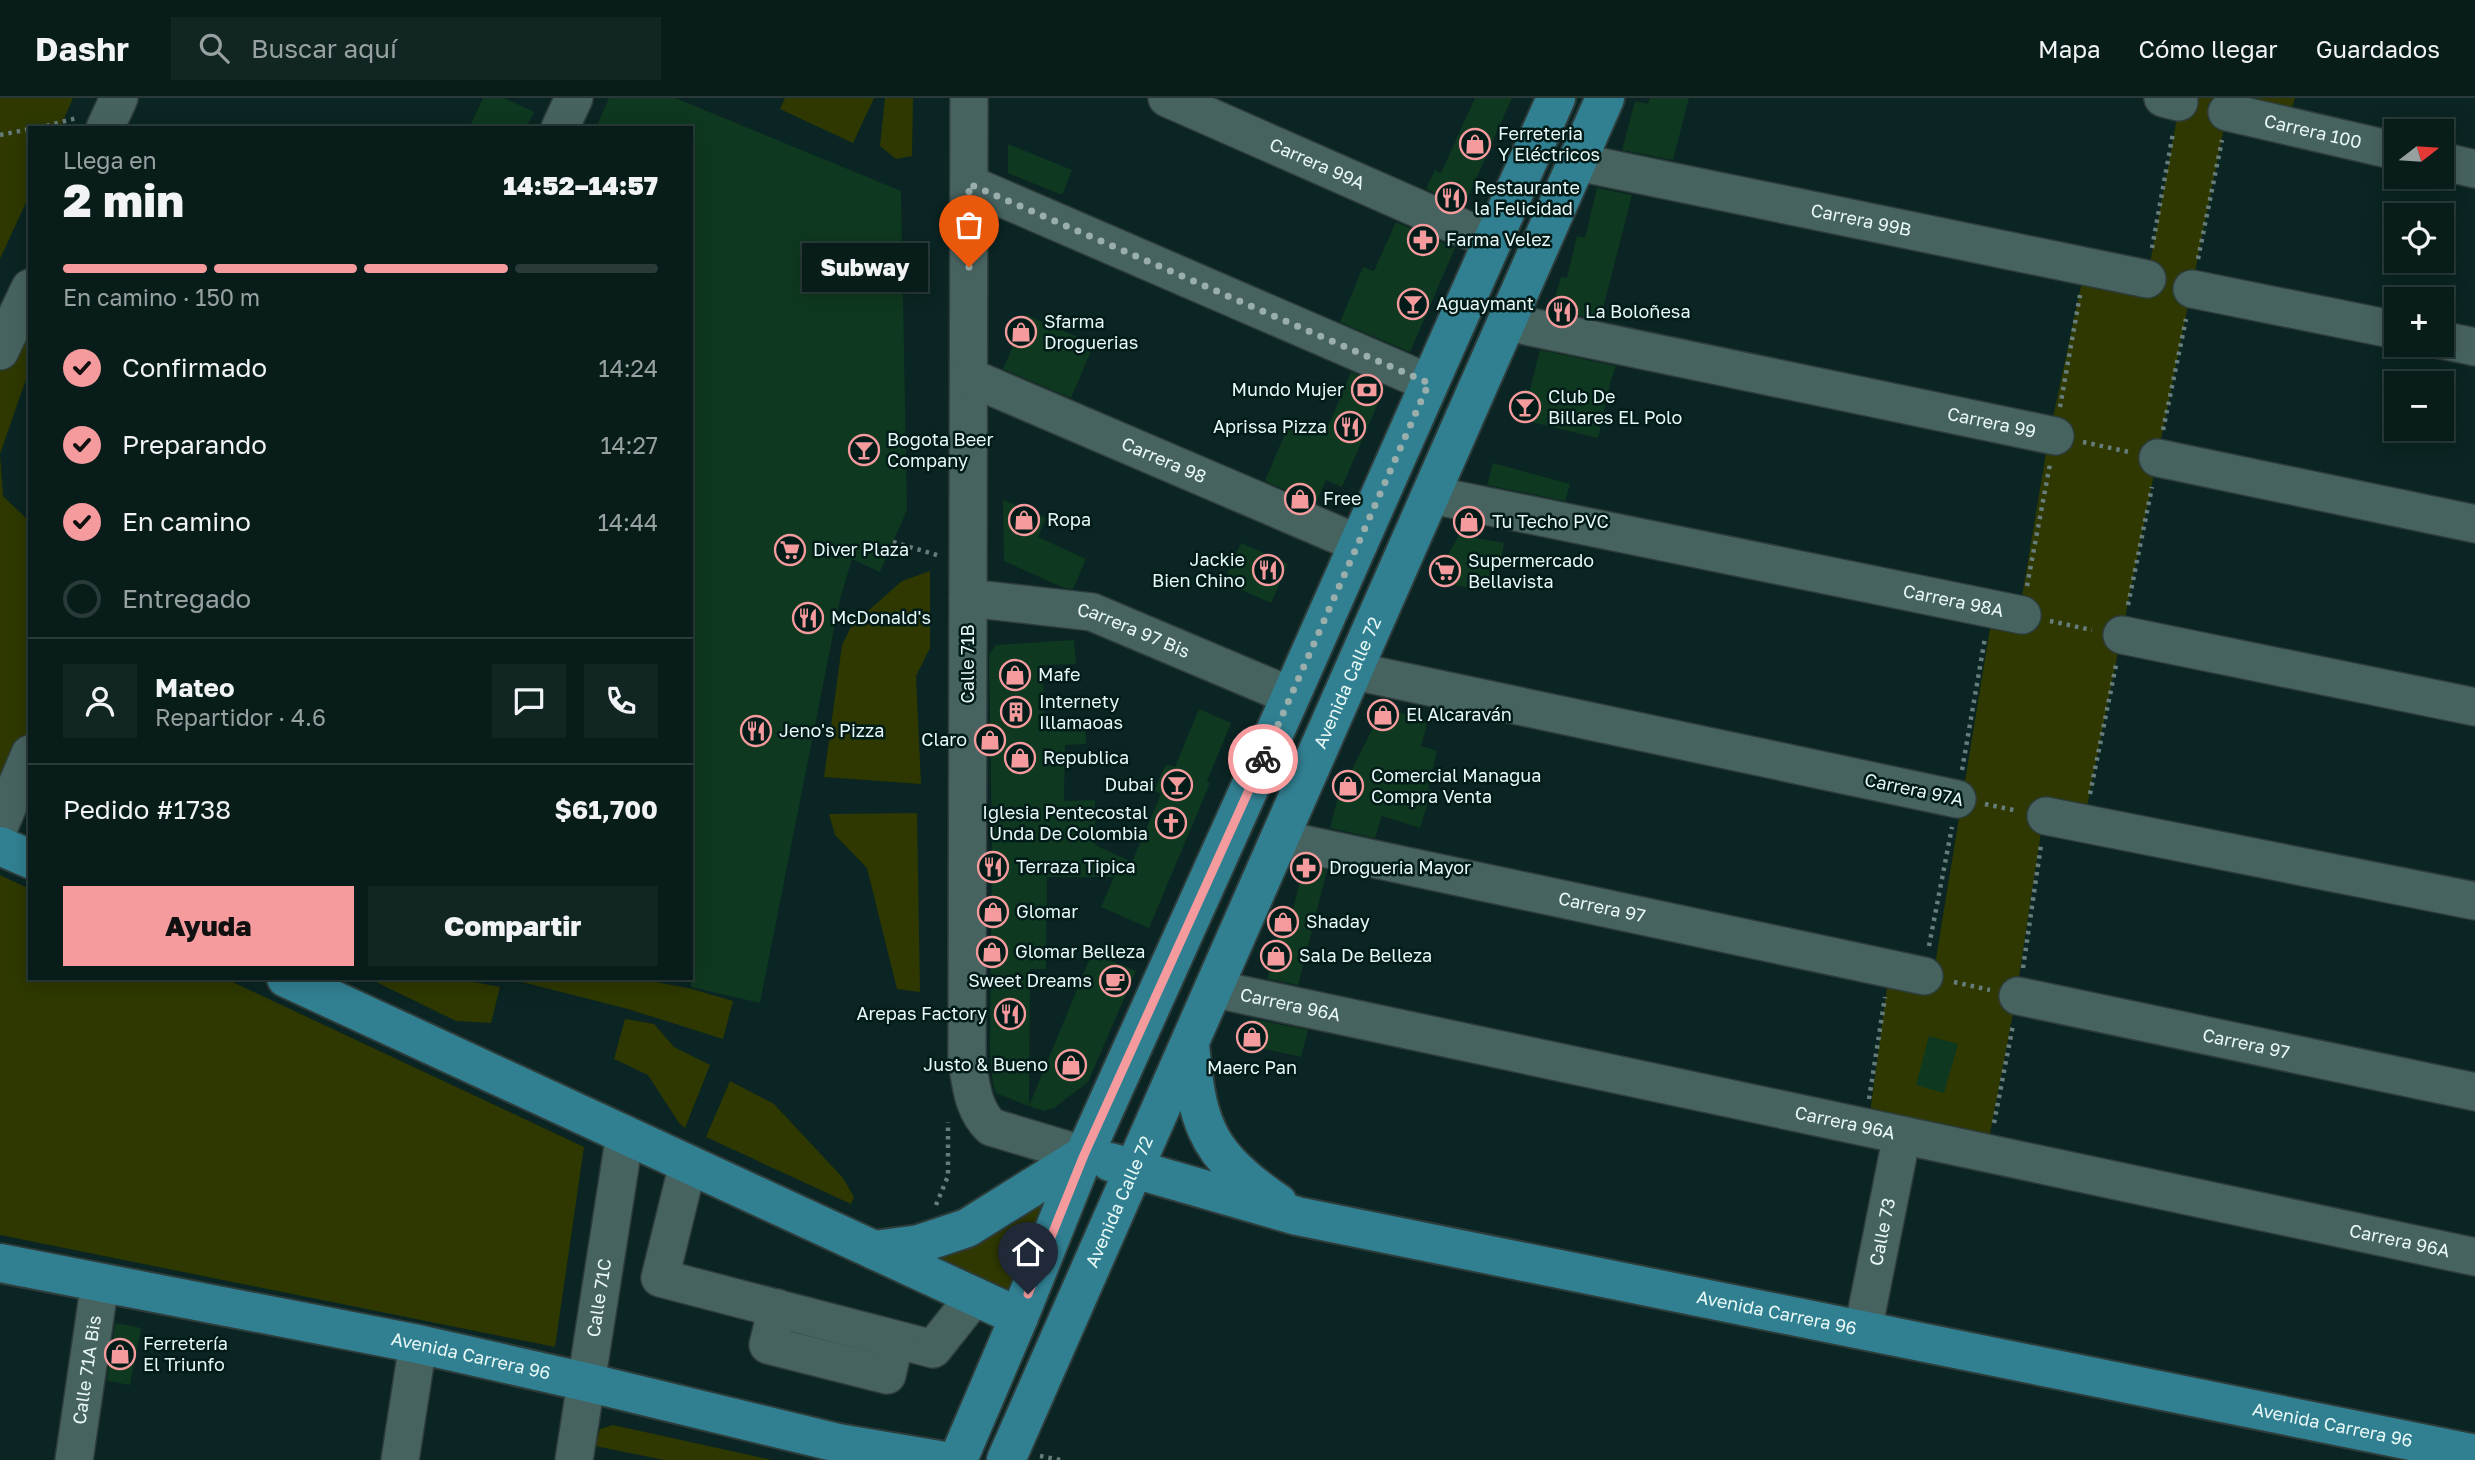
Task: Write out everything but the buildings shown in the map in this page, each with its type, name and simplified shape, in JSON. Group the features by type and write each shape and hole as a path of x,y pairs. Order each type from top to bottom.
{"main road":[{"path":"958,1460 1084,1155 1556,98"},
{"name":"Avenida Calle 72","path":"1006,1460 1605,98"},
{"path":"0,846 28,858"},
{"path":"290,980 1019,1317"},
{"path":"1190,1045 1199,1106 1214,1144 1242,1177 1297,1216"},
{"path":"874,1250 919,1244 967,1228 1084,1155"},
{"name":"Avenida Carrera 96","path":"1084,1155 1297,1216 2475,1454"},
{"name":"Avenida Carrera 96","path":"0,1263 418,1344 586,1381 849,1451 939,1460"}],"street":[{"path":"106,126 119,98"},
{"name":"Calle 71B","path":"969,98 967,1061 976,1107 991,1127 1084,1155"},
{"name":"Carrera 99A","path":"1167,98 1469,231"},
{"name":"Carrera 100","path":"2227,112 2384,148"},
{"name":"Carrera 99B","path":"1577,162 2147,279"},
{"path":"2454,164 2475,169"},
{"path":"969,184 1429,383"},
{"path":"2192,289 2384,328"},
{"path":"0,351 28,292"},
{"name":"Carrera 99","path":"1507,322 2055,436"},
{"path":"2454,342 2475,346"},
{"name":"Carrera 98","path":"969,377 1359,544"},
{"path":"2158,458 2475,524"},
{"name":"Carrera 98A","path":"1432,495 2022,615"},
{"name":"Carrera 97 Bis","path":"968,581 1092,612 1291,696"},
{"path":"2122,635 2475,707"},
{"name":"Carrera 97A","path":"1354,671 1957,799"},
{"path":"0,825 28,759"},
{"path":"2046,816 2475,901"},
{"name":"Carrera 97","path":"1280,839 1906,972"},
{"name":"Carrera 96A","path":"1215,989 2475,1257"},
{"name":"Carrera 97","path":"2018,996 2475,1092"},
{"name":"Calle 71C","path":"574,1460 625,1135"},
{"name":"Calle 73","path":"1863,1330 1902,1135"},
{"path":"688,1164 660,1278 933,1349 975,1297"},
{"name":"Calle 71A Bis","path":"74,1460 100,1282"},
{"path":"401,1460 418,1344"}],"path":[{"path":"2147,279 2171,100"},
{"path":"2084,822 2227,112"},
{"path":"0,135 28,129"},
{"name":"Carrera 99","path":"2055,436 2158,458"},
{"path":"893,542 968,581"},
{"name":"Carrera 98A","path":"2022,615 2122,635"},
{"name":"Carrera 97A","path":"1957,799 2046,816"},
{"path":"1864,1127 1906,972 2018,996"}],"green space":[{"path":"0,98 73,98 61,126 28,126 28,198 0,259"},
{"path":"785,98 874,98 853,143 780,109"},
{"path":"885,98 913,98 912,156 896,159 880,146"},
{"path":"2186,98 2295,98 2286,126 2227,113 2084,821 2044,813 2015,1003 1988,1144 1869,1120 1888,980 1931,989 1992,616 2018,621 2048,441 2085,267 2147,279 2177,118"},
{"path":"28,314 28,374 0,454 0,372"},
{"path":"0,454 3,496 28,520 28,735 0,796"},
{"path":"930,571 930,648 916,676 921,784 824,777 842,645 852,625 902,581"},
{"path":"917,813 920,992 897,989 867,868 835,835 829,814"},
{"path":"0,875 28,888 28,980 228,980 584,1147 555,1347 0,1235"},
{"path":"372,980 463,980 500,987 491,1023 456,1021"},
{"path":"514,980 646,980 733,1001 723,1039 628,1009"},
{"path":"625,1019 654,1024 674,1047 710,1065 685,1128 648,1075 614,1059"},
{"path":"730,1081 774,1104 843,1178 854,1197 851,1204 706,1137"},
{"path":"1058,1179 1014,1297 935,1255"},
{"path":"613,1425 772,1460 664,1460 595,1446 600,1429"}],"way so far":[{"path":"969,267 969,184 1429,383 1263,759"}],"place":[{"name":"Ferreteria Y Eléctricos","path":"1475,144"},
{"name":"Restaurante la Felicidad","path":"1451,198"},
{"name":"Farma Velez","path":"1423,240"},
{"name":"Subway","path":"969,267"},
{"name":"Aguaymant","path":"1413,304"},
{"name":"La Boloñesa","path":"1562,312"},
{"name":"Sfarma Droguerias","path":"1021,332"},
{"name":"Mundo Mujer","path":"1367,390"},
{"name":"Club De Billares EL Polo","path":"1525,407"},
{"name":"Aprissa Pizza","path":"1350,427"},
{"name":"Bogota Beer Company","path":"864,450"},
{"name":"Free","path":"1300,499"},
{"name":"Ropa","path":"1024,520"},
{"name":"Tu Techo PVC","path":"1469,522"},
{"name":"Diver Plaza","path":"790,550"},
{"name":"Jackie Bien Chino","path":"1268,570"},
{"name":"Supermercado Bellavista","path":"1445,571"},
{"name":"McDonald's","path":"808,618"},
{"name":"Mafe","path":"1015,675"},
{"name":"Internety Illamaoas","path":"1016,712"},
{"name":"El Alcaraván","path":"1383,715"},
{"name":"Jeno's Pizza","path":"756,731"},
{"name":"Claro","path":"990,740"},
{"name":"Republica","path":"1020,758"},
{"name":"Dubai","path":"1177,785"},
{"name":"Comercial Managua Compra Venta","path":"1348,786"},
{"name":"Iglesia Pentecostal Unda De Colombia","path":"1171,823"},
{"name":"Terraza Tipica","path":"993,867"},
{"name":"Drogueria Mayor","path":"1306,868"},
{"name":"Glomar","path":"993,912"},
{"name":"Shaday","path":"1283,922"},
{"name":"Glomar Belleza","path":"992,952"},
{"name":"Sala De Belleza","path":"1276,956"},
{"name":"Sweet Dreams","path":"1115,981"},
{"name":"Arepas Factory","path":"1010,1014"},
{"name":"Maerc Pan","path":"1252,1037"},
{"name":"Justo & Bueno","path":"1071,1065"},
{"name":"Ferretería El Triunfo","path":"120,1354"}],"route":[{"path":"1028,1294 1084,1155 1263,759"}]}
